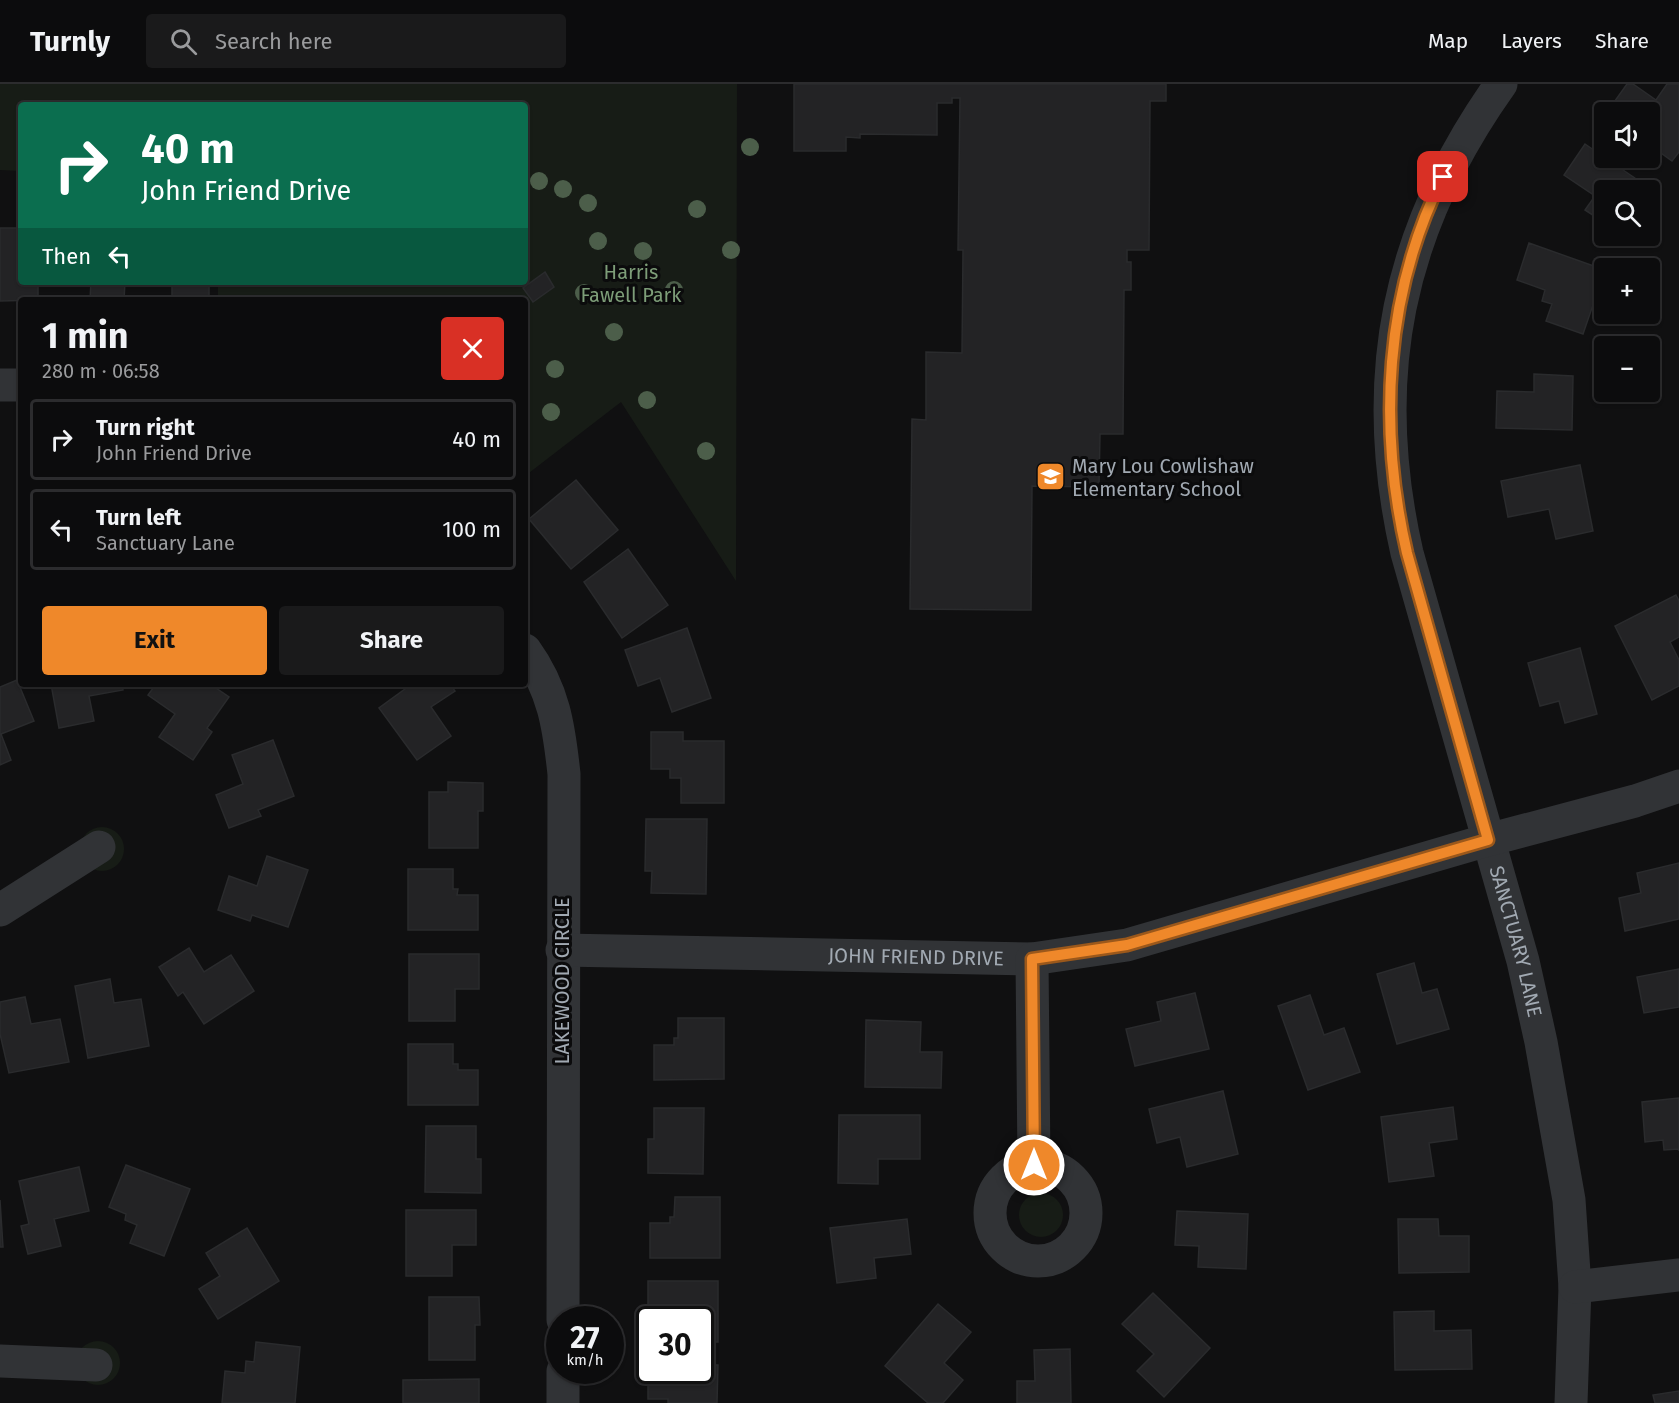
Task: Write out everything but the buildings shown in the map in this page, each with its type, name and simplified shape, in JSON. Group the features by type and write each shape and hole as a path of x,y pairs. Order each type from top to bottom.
{"street":[{"name":"SANCTUARY LANE","path":"1501,84 1461,143 1434,195 1412,255 1396,326 1390,371 1389,447 1396,505 1522,961 1543,1053 1569,1200 1575,1287 1571,1403"},
{"path":"0,385 18,385"},
{"name":"LAKEWOOD CIRCLE","path":"528,654 536,665 552,701 560,728 564,774 562,1306"},
{"name":"JOHN FRIEND DRIVE","path":"562,950 1032,959 1127,945 1488,840 1635,801 1679,786"},
{"path":"0,910 99,847"},
{"path":"1032,959 1034,1165"},
{"path":"1575,1287 1679,1275"},
{"path":"0,1361 96,1365"},
{"path":"563,1384 563,1403"}],"green space":[{"name":"Harris Fawell Park","path":"0,84 737,84 736,581 621,402 528,474 528,297 218,297 218,285 528,285 528,102 18,102 18,171 0,170"},
{"path":"102,827 118,833 124,849 118,865 102,871 86,865 80,849 86,833"},
{"path":"1041,1193 1056,1200 1063,1215 1056,1230 1041,1237 1026,1230 1019,1215 1026,1200"},
{"path":"98,1341 114,1347 120,1363 114,1379 98,1385 82,1379 76,1363 82,1347"}],"place":[{"name":"Mary Lou Cowlishaw Elementary School","path":"1051,477"}],"route":[{"path":"1034,1165 1032,959 1127,945 1488,840 1407,553 1396,505 1389,447 1390,371 1396,326 1412,255 1443,177"}]}
